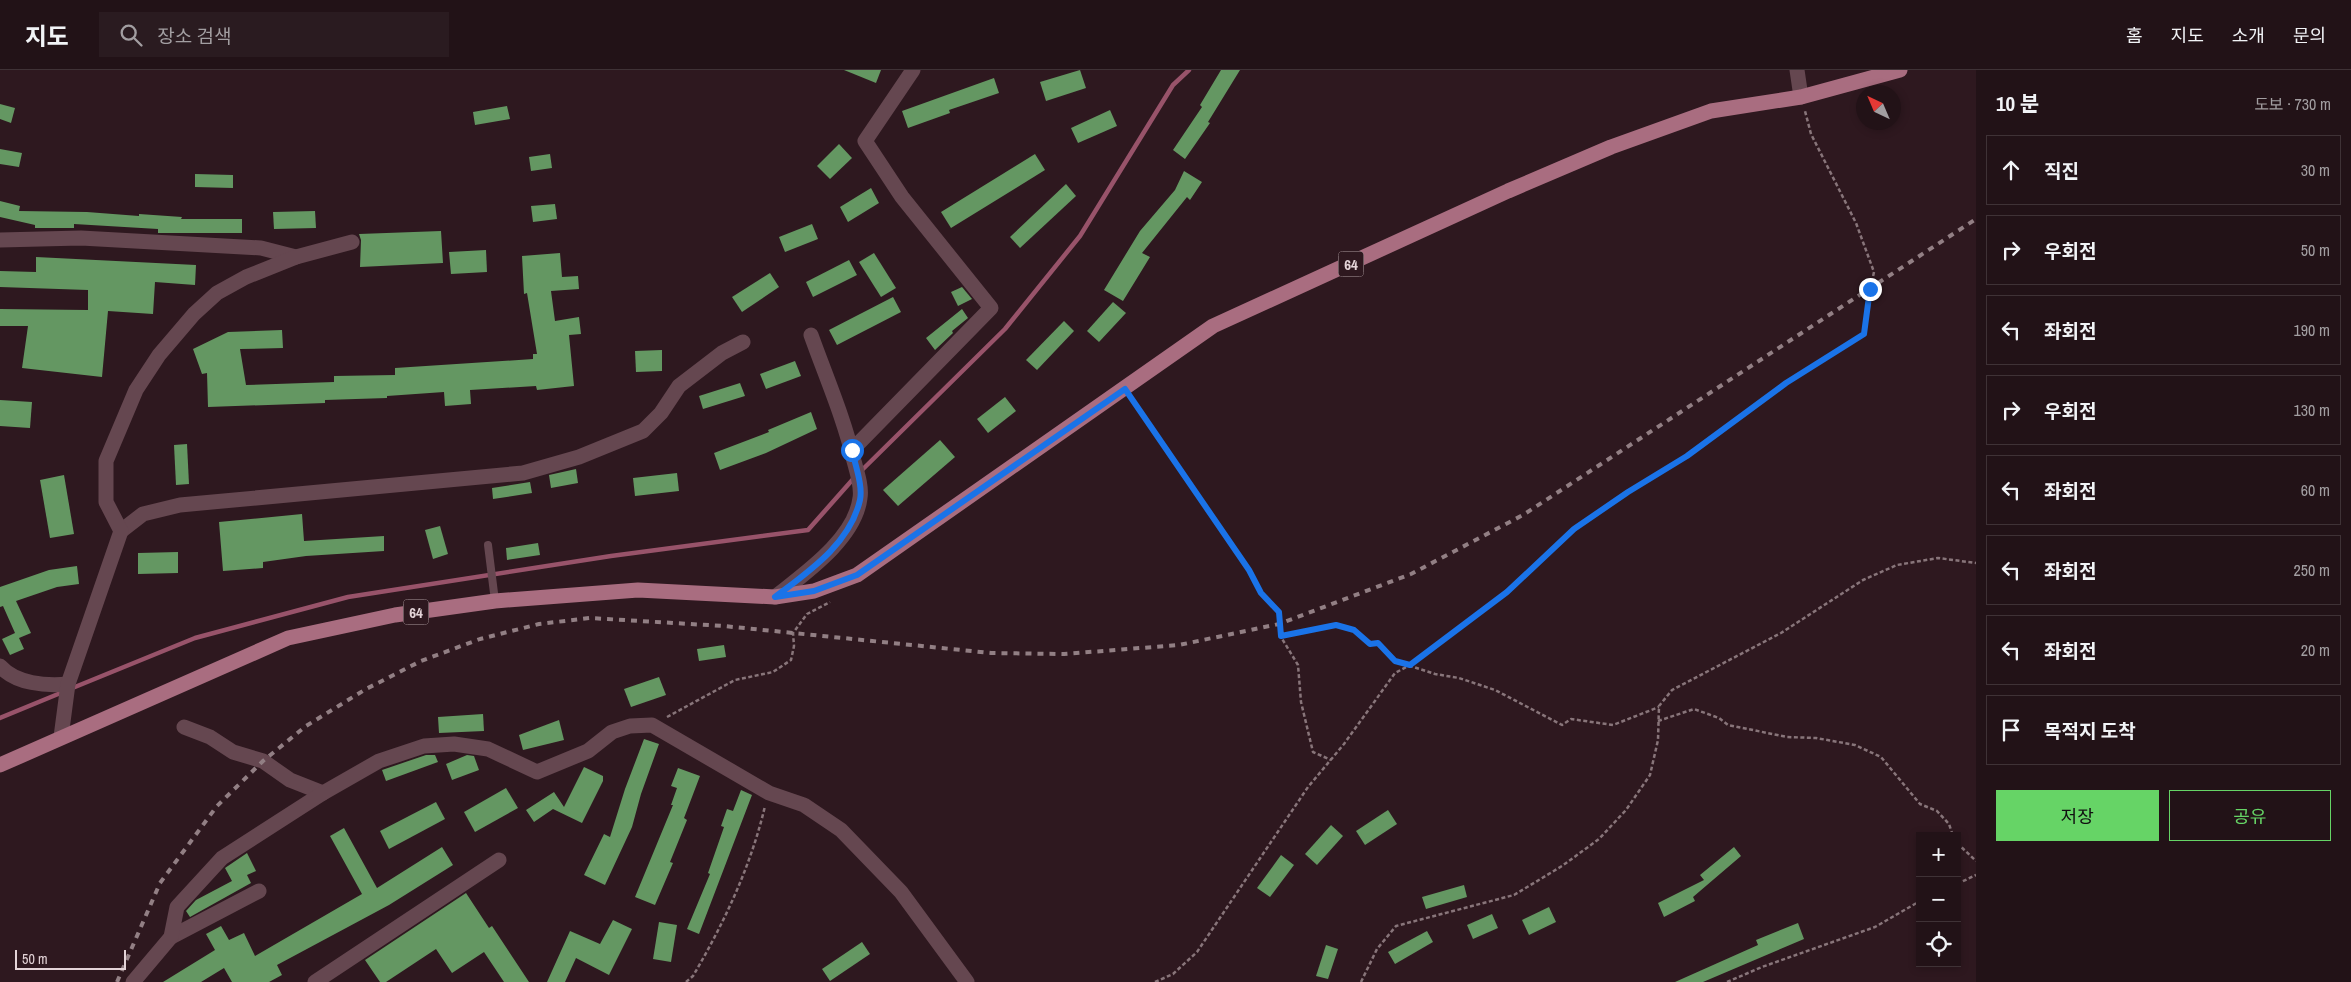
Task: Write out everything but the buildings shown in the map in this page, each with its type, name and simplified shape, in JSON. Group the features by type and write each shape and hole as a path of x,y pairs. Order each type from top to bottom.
{"main road":[{"name":"64","path":"0,765 288,638 395,615 494,595 638,590 775,597 814,591 857,575 1213,326 1516,188 1611,147 1711,111 1801,97 1900,70"}],"street":[{"path":"852,450 991,308 902,197 865,141 913,70"},
{"path":"1797,70 1801,97"},
{"path":"0,240 81,238 252,247 296,256"},
{"path":"121,531 106,502 106,461 136,390 159,355 194,314 217,293 246,277 296,256 352,242"},
{"path":"775,597 812,568 836,545 852,521 860,498 847,432 811,335"},
{"path":"62,737 68,684 121,531 143,514 180,505 522,473 579,457 643,431 661,412 679,386 722,353 743,342"},
{"path":"0,666 8,674 47,686 68,684"},
{"path":"171,937 177,907 222,858 323,793 379,761 424,746 454,744 488,749 537,772 588,751 612,732 630,726 652,725 769,793 804,805 841,830 901,892 967,982"},
{"path":"184,728 210,737 233,752 263,761 290,780 323,793"},
{"path":"315,982 499,860"},
{"path":"133,982 171,937 258,891"}],"lane":[{"path":"488,545 494,595"}],"path":[{"path":"1155,982 1173,974 1197,952 1294,807 1395,673 1410,665 1507,592 1574,529 1628,492 1687,456 1786,383 1864,334 1867,304 1874,272 1856,223 1811,134 1801,97"},
{"path":"1125,389 1249,570 1261,593 1279,612 1281,636 1298,665 1300,702 1313,752 1331,760"},
{"path":"1281,636 1336,625 1354,630 1370,644 1378,643 1395,661 1495,690 1562,725 1571,720 1613,725 1659,706 1672,690 1781,633 1863,580 1897,565 1938,558 1976,563"},
{"path":"652,725 735,680 773,672 791,660 794,646 793,633 807,614 831,602"},
{"path":"1361,982 1377,948 1396,926 1514,895 1562,866 1599,839 1626,810 1650,775 1658,740 1659,706"},
{"path":"1658,721 1694,709 1719,718 1728,725 1787,737 1816,738 1855,745 1880,757 1920,804 1938,811 1949,824 1952,832"},
{"path":"686,982 707,952 726,917 759,832 769,793"},
{"path":"1961,847 1976,861"},
{"path":"1961,882 1976,875"},
{"path":"1727,982 1762,967 1875,928 1916,903"}],"waterway":[{"path":"861,471 1005,329 1080,236 1173,85 1189,70"},
{"path":"70,689 195,638 348,597 611,556 808,530 854,478"},
{"path":"0,718 63,692"}],"railway":[{"path":"117,982 160,883 217,806 263,761 306,726 366,689 421,661 480,639 539,624 590,618 724,626 991,653 1064,654 1179,645 1279,624 1411,574 1523,515 1976,219"}],"route":[{"path":"852,450 858,474 860,498 852,521 836,545 812,568 775,597 814,591 857,575 1125,389 1249,570 1261,593 1279,612 1281,636 1336,625 1354,630 1370,644 1378,643 1395,661 1410,665 1507,592 1574,529 1628,492 1687,456 1786,383 1864,334 1870,289"}]}
